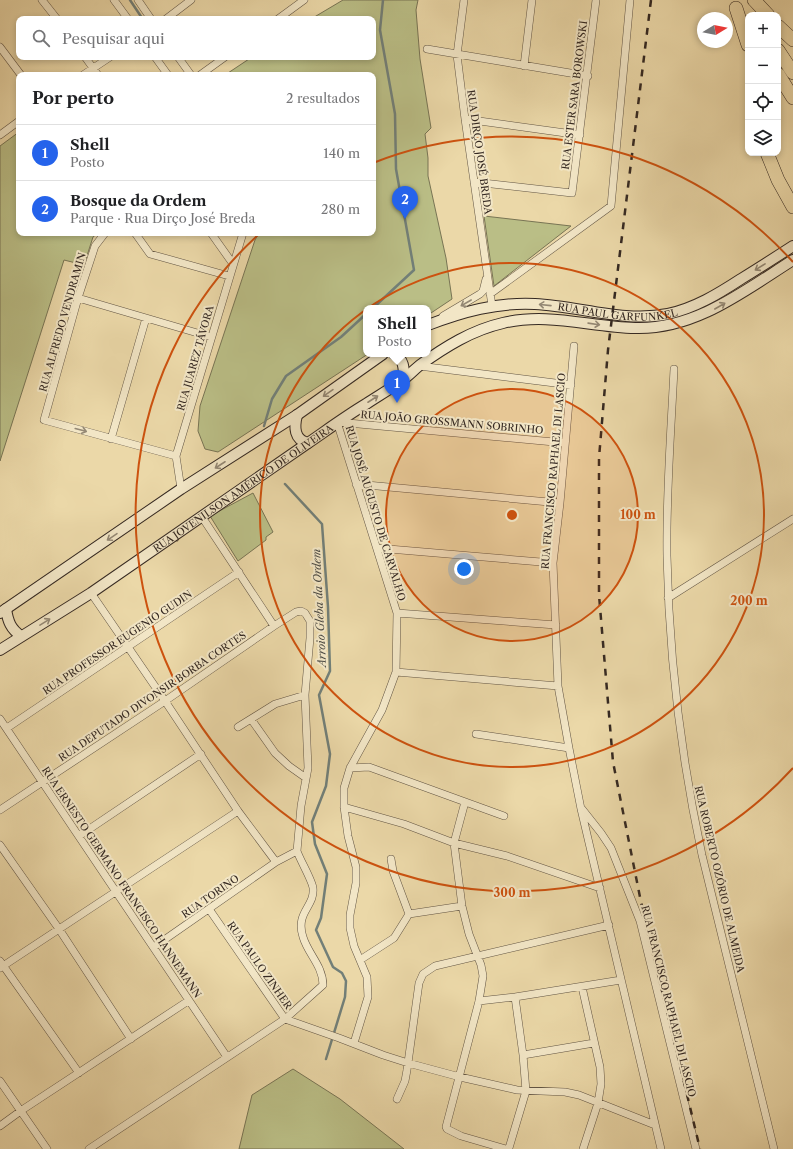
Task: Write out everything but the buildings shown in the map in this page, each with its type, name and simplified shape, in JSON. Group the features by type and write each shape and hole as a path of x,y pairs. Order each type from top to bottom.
{"highway":[{"path":"754,0 765,12"},
{"path":"738,3 752,12"},
{"path":"738,3 745,20"},
{"path":"738,3 745,32"},
{"path":"781,29 793,40"},
{"path":"781,55 793,73"},
{"path":"781,79 793,98"},
{"path":"768,156 775,174 793,208"}],"main road":[{"name":"RUA PAUL GARFUNKEL","path":"431,324 465,312 492,306 534,304 624,316 668,314 705,301 793,246"},
{"name":"RUA PAUL GARFUNKEL","path":"486,328 519,320 546,319 629,328 662,327 687,320 713,310 793,260"},
{"name":"RUA JOVENILSON AMÉRICO DE OLIVEIRA","path":"0,650 91,593 338,422 404,379 419,366 456,342 486,328"},
{"path":"21,636 11,628 3,611 181,489 297,415 379,357"},
{"path":"398,357 402,360 404,379"},
{"path":"297,415 294,425 297,435 304,442 308,443"}],"street":[{"path":"42,0 54,16"},
{"path":"114,0 126,16"},
{"path":"138,0 149,16"},
{"path":"170,16 191,0"},
{"path":"282,16 304,0"},
{"name":"RUA DIRÇO JOSÉ BREDA","path":"464,0 457,55 464,119 492,306"},
{"path":"524,66 532,0"},
{"name":"RUA ESTER SARA BOROWSKI","path":"474,182 572,193 588,76 596,0"},
{"path":"490,294 611,206 630,0"},
{"path":"0,47 19,72"},
{"path":"427,49 588,76"},
{"path":"87,60 96,72"},
{"path":"87,72 105,60"},
{"path":"157,60 166,72"},
{"path":"180,60 189,72"},
{"path":"204,72 221,60"},
{"path":"464,119 580,135"},
{"path":"0,135 16,123"},
{"name":"RUA ALFREDO VENDRAMIN","path":"103,236 95,246 78,298 44,420 111,439"},
{"path":"137,236 150,254 229,276"},
{"path":"213,236 233,264"},
{"name":"RUA JUAREZ TÁVORA","path":"181,489 176,456 242,236"},
{"path":"431,323 480,294 485,285 487,273"},
{"path":"78,298 211,337"},
{"path":"146,318 111,439 176,456"},
{"name":"RUA FRANCISCO RAPHAEL DI LASCIO","path":"574,346 553,563 558,686 582,808 611,848 640,921 696,1149"},
{"path":"419,366 571,385"},
{"name":"RUA ROBERTO OZÓRIO DE ALMEIDA","path":"674,369 667,519 668,598 678,716 692,808 702,855 774,1149"},
{"name":"RUA JOÃO GROSSMANN SOBRINHO","path":"338,422 565,443"},
{"name":"RUA JOSÉ AUGUSTO DE CARVALHO","path":"338,422 397,613 396,672 382,710 350,768 344,788 344,807 348,836 356,867 356,882 350,915 350,928 354,946 367,977 368,997 354,1043"},
{"path":"356,484 560,503"},
{"path":"202,517 274,626"},
{"path":"668,598 793,519"},
{"path":"377,548 553,563"},
{"name":"RUA PROFESSOR EUGENIO GUDIN","path":"7,728 239,572"},
{"path":"91,593 238,811 276,862"},
{"name":"RUA DEPUTADO DIVONSIR BORBA CORTES","path":"0,810 165,701 274,626 296,612 301,611 305,613 310,620 305,695"},
{"path":"397,613 556,625"},
{"path":"396,672 558,686"},
{"path":"89,1149 285,1019 323,985 320,968 303,939 301,929 301,920 313,895 313,886 297,851 308,752 305,695 275,704 238,727"},
{"name":"RUA ERNESTO GERMANO FRANCISCO HANNEMANN","path":"0,719 227,1057"},
{"path":"251,719 275,753 289,766 306,778"},
{"path":"476,734 569,748"},
{"path":"79,836 201,754"},
{"path":"350,768 369,767 504,816"},
{"path":"465,802 454,843 462,906 469,934 478,956 483,976 479,1001 446,1125 447,1129 462,1136 507,1149 510,1148 526,1091 523,1055 515,997"},
{"path":"344,807 404,824 454,843 507,856 600,888"},
{"path":"582,808 661,1149"},
{"path":"79,1073 1,965 59,929 238,811"},
{"path":"0,845 59,929 131,1039"},
{"name":"RUA TORINO","path":"154,947 276,862 297,851"},
{"path":"391,859 393,871 409,914"},
{"path":"360,960 394,938 409,914 462,906"},
{"name":"RUA PAULO ZINHER","path":"209,909 285,1019 354,1043 383,1055 460,1077 526,1091 565,1092 579,1094 655,1125"},
{"path":"397,1099 405,1081 419,983 423,974 436,966 609,925"},
{"path":"479,1001 515,997 621,980"},
{"path":"582,987 600,1067 601,1084 598,1103 583,1149"},
{"path":"0,1126 188,1001"},
{"path":"523,1055 594,1043"},
{"path":"0,1081 47,1149"}],"green space":[{"path":"343,0 418,0 416,10 420,59 431,128 425,134 428,158 428,176 446,258 452,299 431,313 431,305 363,305 363,357 218,452 205,449 198,431 200,406 257,236 376,236 376,72 230,72 248,60 376,60 376,16 316,16"},
{"path":"16,134 16,236 94,236 84,265 64,260 0,461 0,146"},
{"path":"484,216 571,226 494,286"},
{"path":"253,493 273,532 266,537 266,540 238,561 210,516"},
{"path":"293,1069 340,1099 404,1149 239,1149 252,1095"}],"waterway":[{"path":"130,0 141,16"},
{"name":"Arroio Gleba da Ordem","path":"376,305 414,270 396,169 395,114 380,30 383,0"},
{"name":"Arroio Gleba da Ordem","path":"264,426 272,399 286,376 341,337 363,317"},
{"name":"Arroio Gleba da Ordem","path":"285,484 322,524 328,607 330,671 319,695 330,754 326,786 312,822 315,844 327,874 321,918 316,930 333,967 342,973 346,981 345,997 326,1059"}],"railway":[{"path":"651,0 608,350 599,458 599,595 613,762 641,902 700,1149"}],"place":[{"name":"Bosque da Ordem","path":"405,219"},
{"name":"Shell","path":"397,403"}]}
